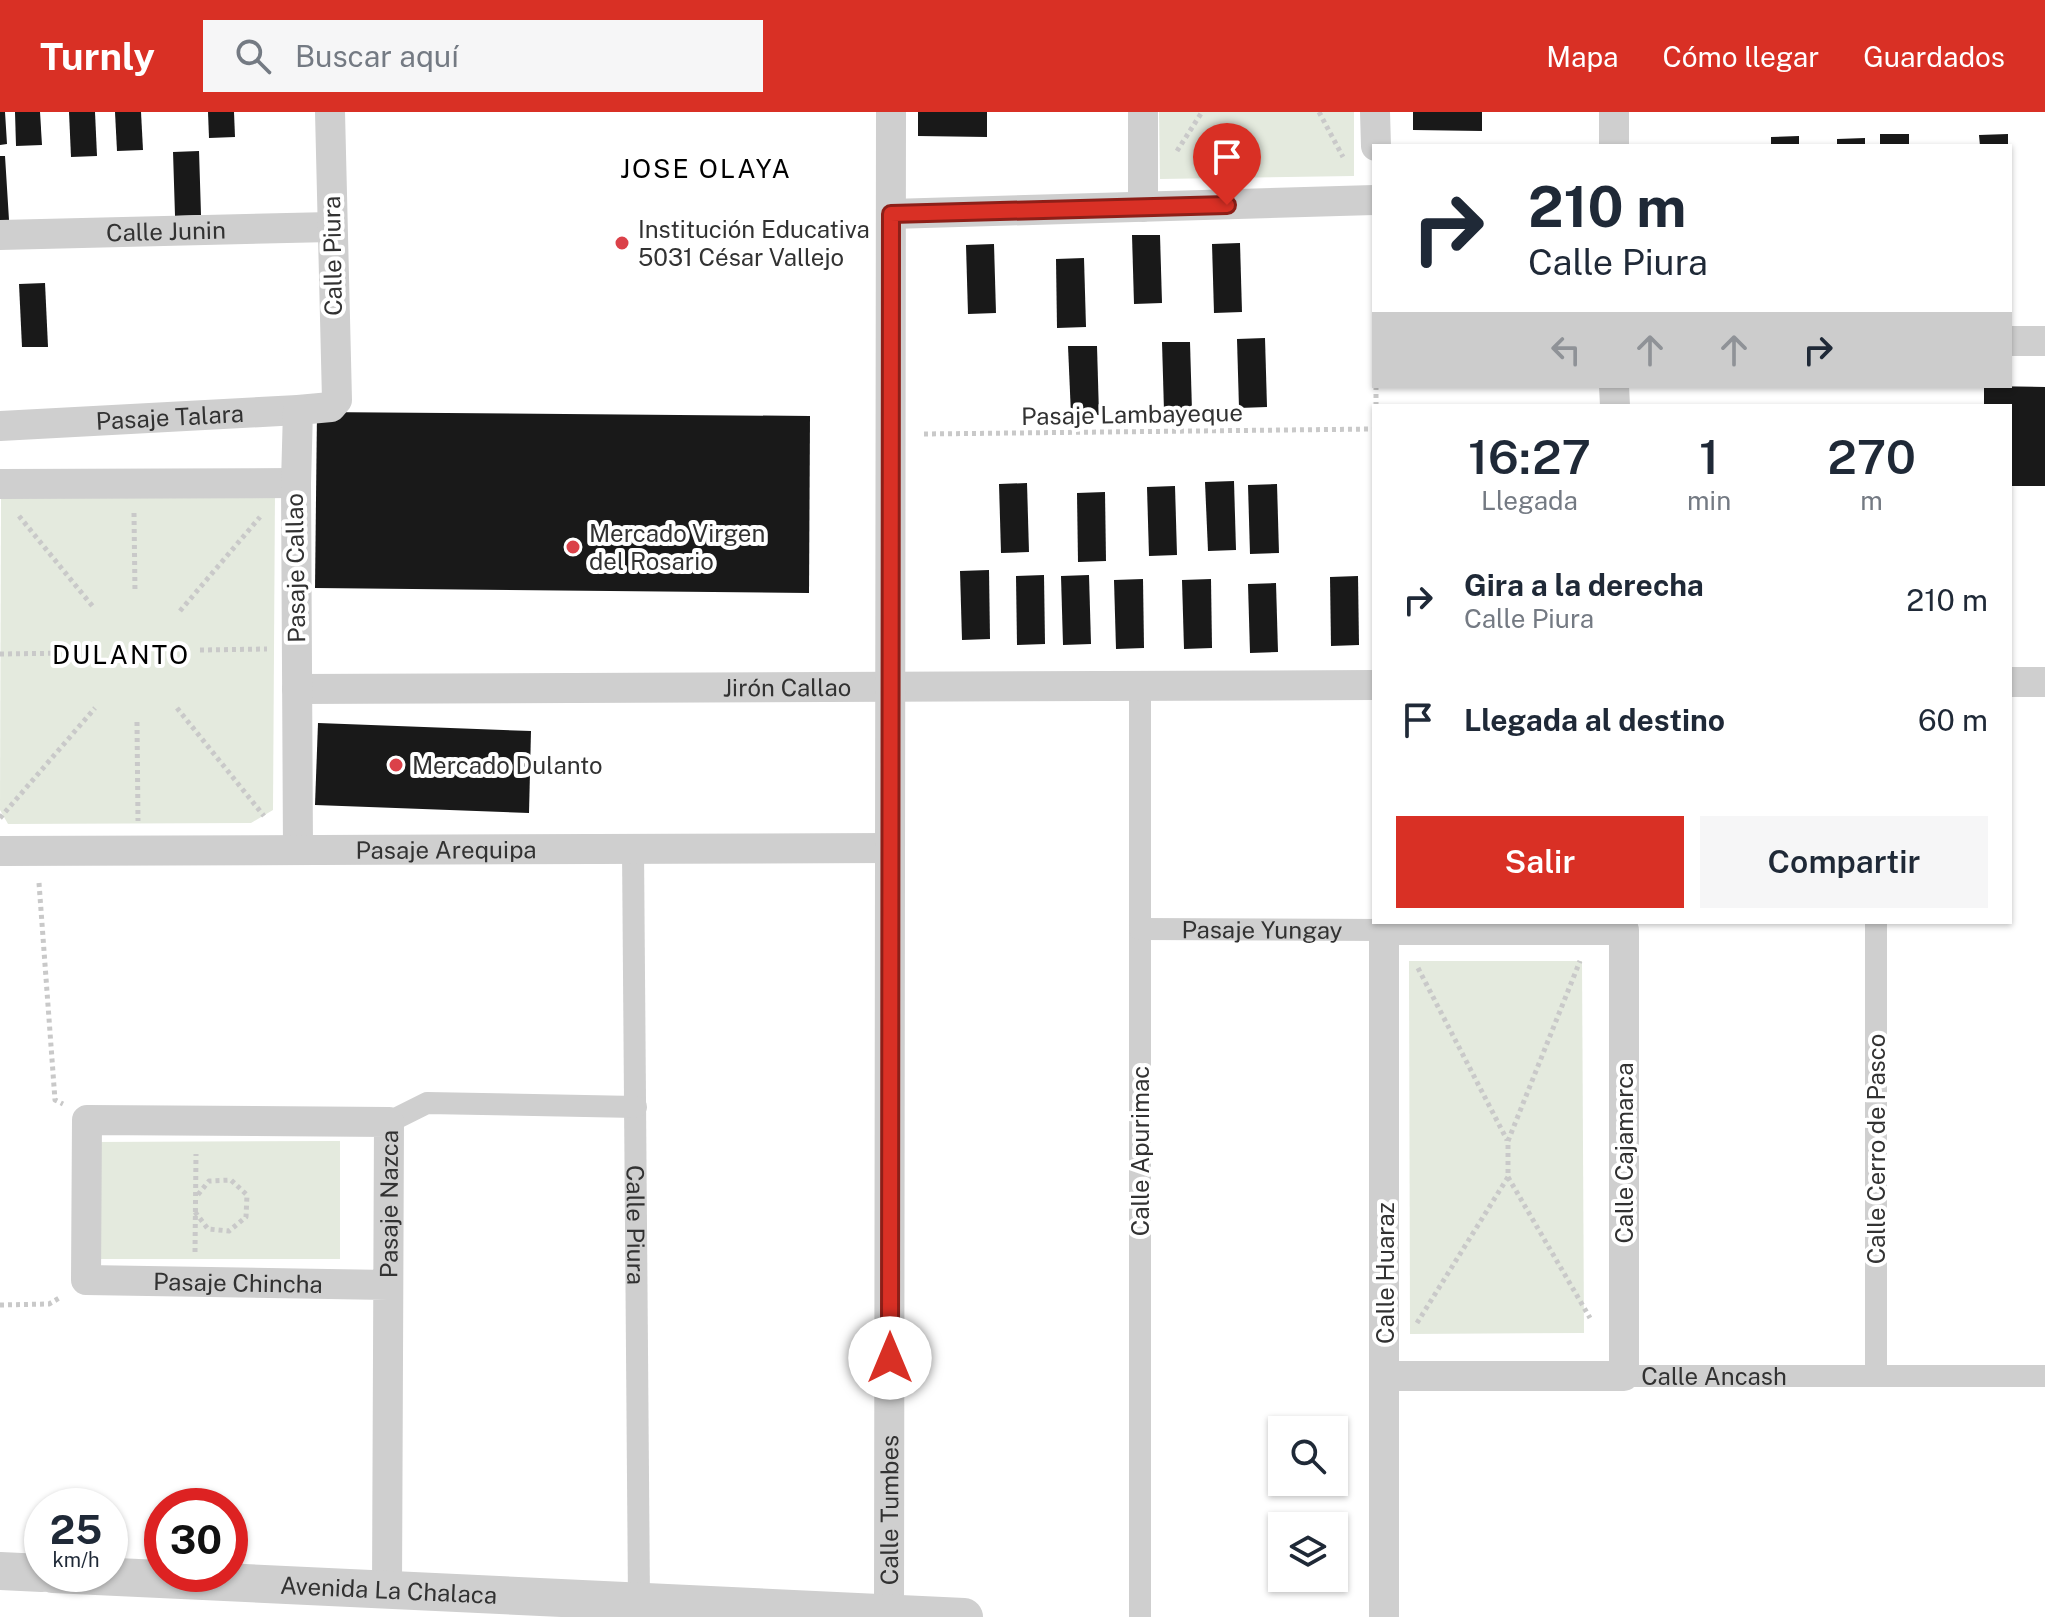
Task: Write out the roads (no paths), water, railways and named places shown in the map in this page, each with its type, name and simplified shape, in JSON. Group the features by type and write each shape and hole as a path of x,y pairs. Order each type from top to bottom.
{"street":[{"name":"Calle Piura","path":"330,112 337,400"},
{"name":"Calle Tumbes","path":"889,1614 891,112"},
{"path":"1143,112 1143,207"},
{"path":"1375,112 1376,144"},
{"path":"1614,112 1614,144"},
{"path":"891,214 1372,200"},
{"name":"Calle Junin","path":"0,235 331,227"},
{"path":"2012,341 2045,341"},
{"name":"Pasaje Talara","path":"0,426 298,410 331,407 337,400"},
{"path":"296,483 298,410"},
{"name":"Pasaje Callao","path":"7,497 133,484 296,483 296,850"},
{"path":"2012,682 2045,682"},
{"name":"Jirón Callao","path":"297,689 1372,685"},
{"name":"Calle Apurimac","path":"1140,686 1140,1617"},
{"name":"Pasaje Arequipa","path":"0,851 890,848"},
{"name":"Calle Piura","path":"633,849 639,1602"},
{"name":"Calle Cerro de Pasco","path":"1876,924 1876,1376"},
{"name":"Pasaje Yungay","path":"1140,929 1593,930 1624,926"},
{"name":"Calle Cajamarca","path":"1624,926 1624,1376"},
{"name":"Calle Huaraz","path":"1384,1617 1391,930"},
{"path":"389,1122 427,1103 636,1107"},
{"name":"Pasaje Nazca","path":"86,1280 87,1120 389,1122 387,1590"},
{"name":"Pasaje Chincha","path":"86,1280 388,1285"},
{"name":"Calle Ancash","path":"1385,1376 2045,1376"},
{"path":"0,1571 24,1572"},
{"name":"Avenida La Chalaca","path":"128,1578 387,1590 507,1606 639,1602 964,1617"}],"place":[{"name":"Institución Educativa 5031 César Vallejo","path":"622,243"},
{"name":"Mercado Virgen del Rosario","path":"573,547"},
{"name":"Mercado Dulanto","path":"396,765"}],"district":[{"name":"JOSE OLAYA","path":"706,168"},
{"name":"DULANTO","path":"121,654"}]}
